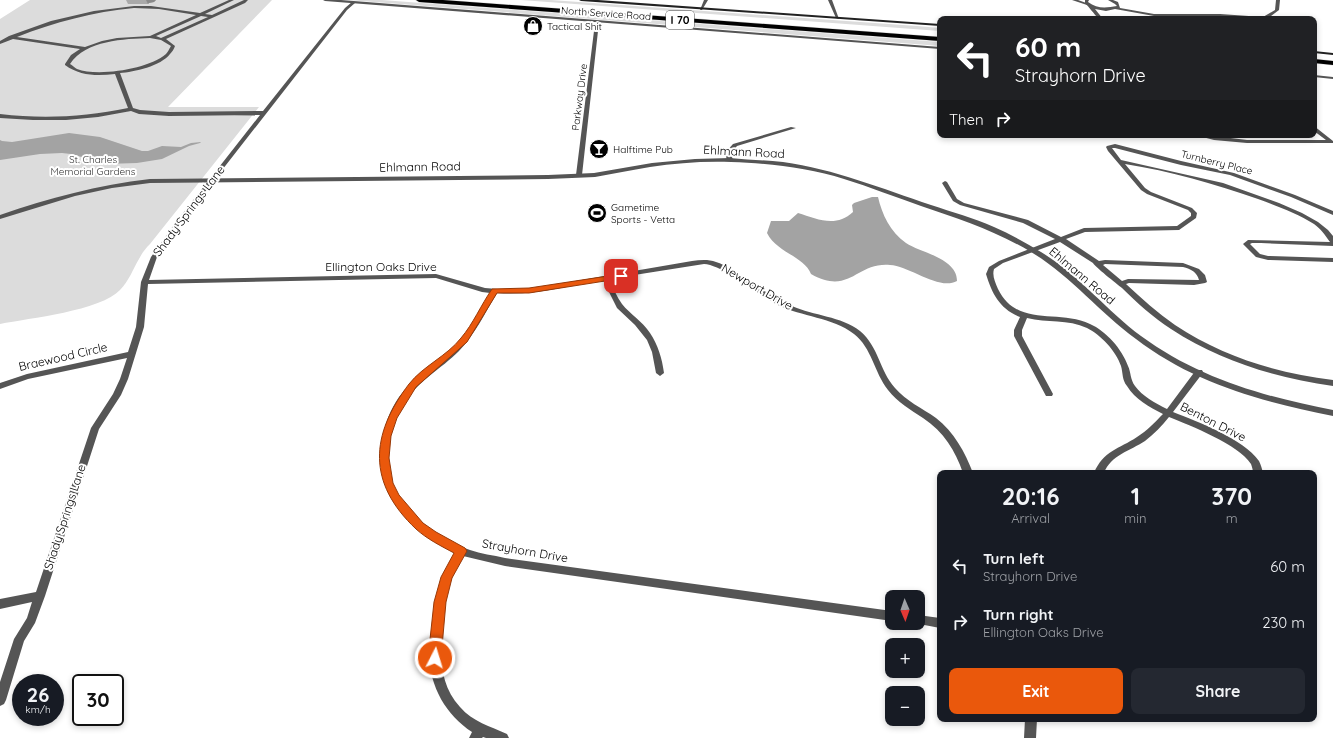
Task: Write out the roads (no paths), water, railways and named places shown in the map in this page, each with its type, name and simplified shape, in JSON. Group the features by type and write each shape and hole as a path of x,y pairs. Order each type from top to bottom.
{"highway":[{"name":"I 70","path":"419,0 937,39"},
{"name":"I 70","path":"485,0 937,34"},
{"path":"1317,61 1333,63"},
{"path":"1317,67 1333,69"}],"main road":[{"path":"581,0 937,25"},
{"path":"1317,52 1333,54"}],"street":[{"path":"150,37 232,0"},
{"path":"162,39 246,0"},
{"name":"North Service Road","path":"325,0 937,48"},
{"path":"701,9 706,0"},
{"path":"830,0 838,18"},
{"path":"1074,0 1087,2 1092,6 1105,9 1114,8 1163,15"},
{"path":"1111,0 1118,4 1166,16"},
{"path":"1277,10 1278,0"},
{"name":"Shady Springs Lane","path":"0,699 19,639 31,620 40,596 90,439 98,422 118,395 140,327 145,282 154,257 264,113 346,9 353,3"},
{"path":"1114,8 1119,7 1118,4"},
{"path":"1092,6 1095,13 1099,16"},
{"path":"0,43 35,27 122,8 152,7 212,16"},
{"path":"1101,16 1105,9"},
{"path":"1266,16 1277,10"},
{"path":"1277,10 1283,16"},
{"path":"1210,16 1234,16"},
{"name":"Parkway Drive","path":"579,175 596,30 600,22"},
{"path":"12,37 85,48"},
{"path":"150,37 162,39 169,42 173,46 172,50 168,56 147,65 117,72 88,73 70,68 68,64 69,59 85,48 124,38 150,37"},
{"path":"117,72 130,109"},
{"path":"1317,76 1333,78"},
{"path":"0,116 22,119 68,119 130,109 139,112 170,114 264,113"},
{"path":"730,160 728,153 735,145 793,128"},
{"path":"1317,131 1331,143"},
{"path":"1211,138 1240,141 1331,143"},
{"name":"Turnberry Place","path":"1032,250 1075,232 1093,229 1179,228 1194,217 1194,213 1190,209 1149,193 1143,189 1109,147 1115,146 1125,147 1175,162 1232,174 1293,196 1333,214"},
{"name":"Ehlmann Road","path":"0,217 54,198 106,187 150,182 579,175 610,173 684,162 730,160 784,164 844,177 968,219 1009,236 1068,275 1140,338 1175,360 1217,381 1270,399 1300,407 1333,413"},
{"name":"Turnberry Place","path":"1120,161 1239,189 1316,222 1326,231 1333,241"},
{"path":"945,183 955,200 962,204 1019,219 1061,239 1077,249 1172,327 1197,342 1228,356 1265,368 1296,377 1333,382"},
{"path":"1333,244 1250,241 1246,244 1258,256 1268,258 1333,260"},
{"name":"Benton Drive","path":"1032,250 1001,262 991,268 989,274 1003,303 1010,309 1026,315 1042,319 1071,320 1088,325 1106,338 1125,366 1127,380 1140,396 1168,412 1242,449 1253,458 1258,470"},
{"name":"Ellington Oaks Drive","path":"145,282 436,276 485,290 529,291 709,262"},
{"name":"Newport Drive","path":"709,262 724,268 776,301 796,310 838,321 864,339 873,351 886,382 905,402 940,426 953,441 962,457 967,470"},
{"path":"1096,264 1105,262 1183,265 1193,267 1203,278 1203,282 1194,283 1135,281 1120,284"},
{"path":"605,278 610,291 620,306 647,333 657,353 660,373"},
{"name":"Strayhorn Drive","path":"495,291 464,340 413,385 392,418 386,436 384,458 388,484 396,498 420,526 432,536 461,551 480,557 505,562 885,615"},
{"path":"1026,315 1018,330 1018,336 1049,394"},
{"name":"Braewood Circle","path":"0,386 27,377 132,354"},
{"name":"Benton Drive","path":"1101,470 1104,462 1148,434 1168,412 1199,372"},
{"path":"461,551 447,577 440,602 435,658 439,683 451,706 478,734 503,738"},
{"path":"0,604 40,596"},
{"path":"925,621 937,623"},
{"path":"1030,722 1030,738"}],"place":[{"name":"Tactical Shit","path":"533,26"},
{"name":"Halftime Pub","path":"599,149"},
{"name":"Gametime Sports - Vetta","path":"597,213"}],"park label":[{"name":"St. Charles Memorial Gardens","path":"93,164"}]}
